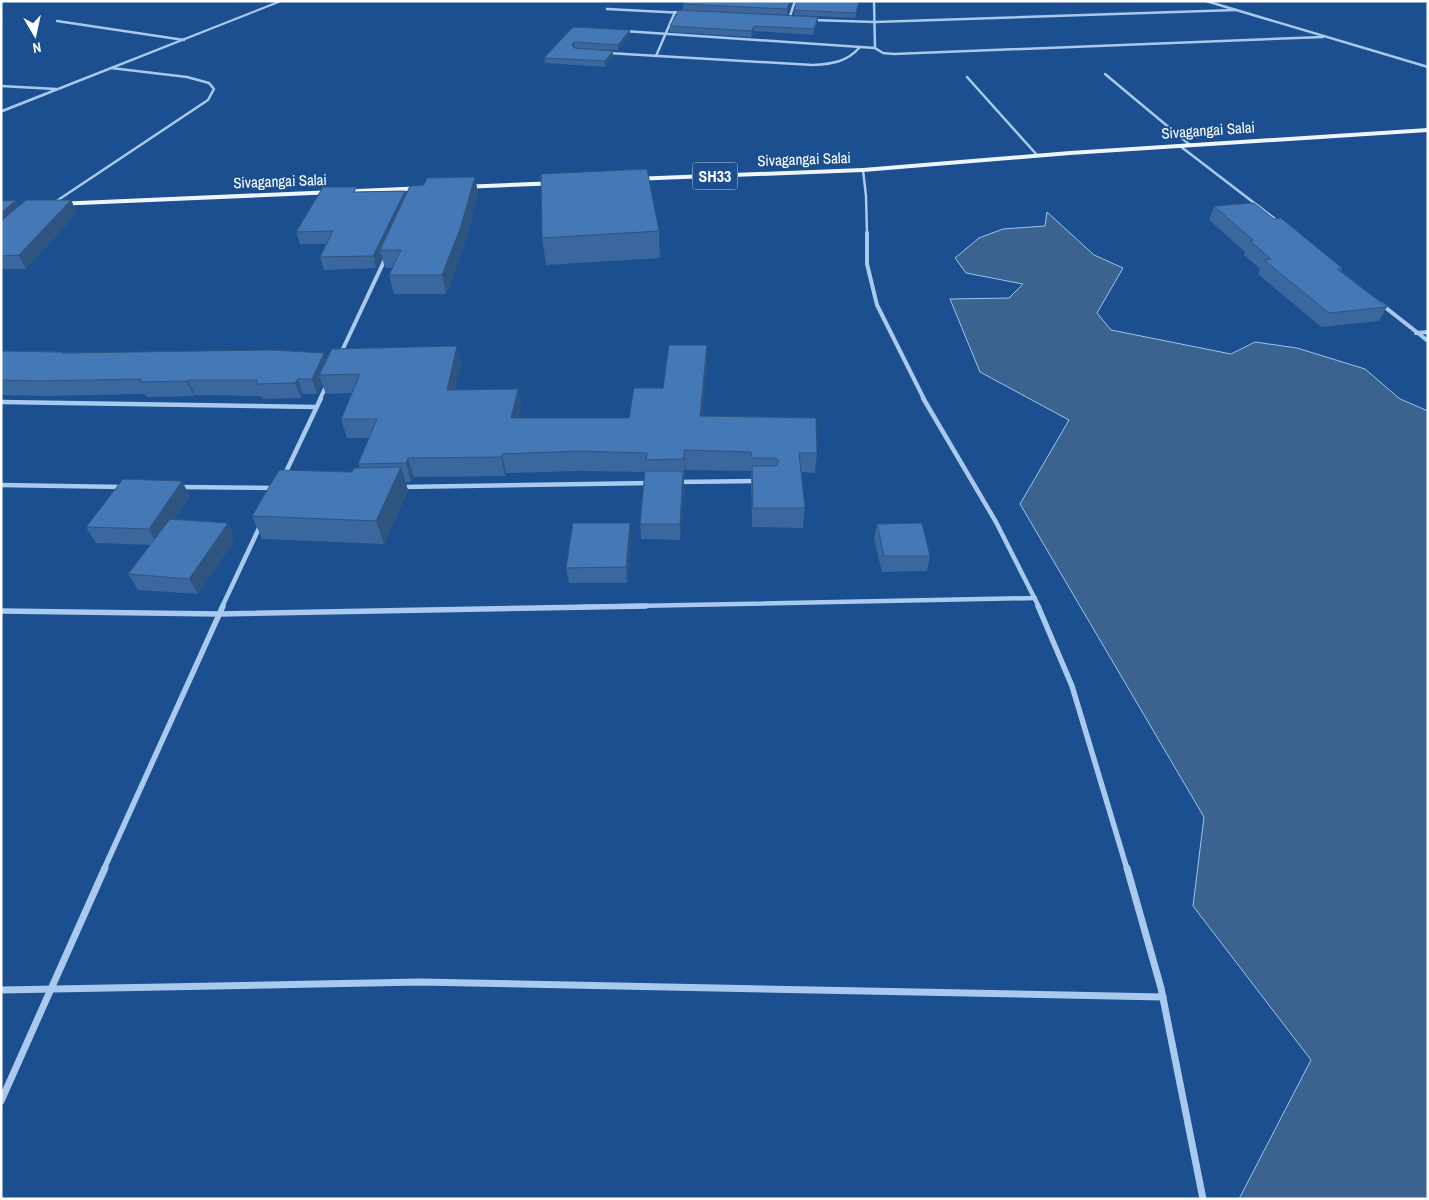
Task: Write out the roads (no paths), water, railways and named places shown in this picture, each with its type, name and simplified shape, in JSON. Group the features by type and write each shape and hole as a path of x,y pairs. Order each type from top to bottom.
{"main road":[{"name":"Sivagangai Salai","path":"625,180 863,170 1190,145 1428,130"},
{"path":"457,187 566,182"},
{"name":"Sivagangai Salai","path":"48,204 437,188"}],"street":[{"path":"1,112 282,1"},
{"path":"789,19 794,4 799,1"},
{"path":"874,1 875,48"},
{"path":"1206,1 1428,67"},
{"path":"607,9 685,13"},
{"path":"808,20 874,22 1236,10"},
{"path":"656,56 675,12"},
{"path":"58,21 184,40"},
{"path":"620,31 860,46 875,48 883,53 894,54 1323,37"},
{"path":"602,53 812,65 843,61 851,57 860,46"},
{"path":"48,204 208,100 214,89 209,83 187,77 111,68"},
{"path":"1105,74 1190,145"},
{"path":"967,77 1037,156"},
{"path":"1,86 56,89"},
{"path":"1180,146 1286,228"},
{"path":"863,170 866,196 867,264 877,305 929,409 996,522 1035,598 1072,686 1111,812 1163,997 1203,1199"},
{"path":"414,197 418,188"},
{"path":"336,363 389,250"},
{"path":"1378,302 1428,341"},
{"path":"1416,332 1428,332"},
{"path":"282,479 328,381"},
{"path":"1,402 316,407"},
{"path":"674,482 764,481"},
{"path":"397,487 655,482"},
{"path":"1,485 130,487"},
{"path":"170,487 278,488 274,497"},
{"path":"1,1101 219,614 266,515"},
{"path":"1,610 219,614 1035,598"},
{"path":"1,990 420,982 1163,997"}],"water":[{"path":"1047,212 1094,255 1123,268 1097,313 1111,330 1231,354 1255,342 1297,348 1365,369 1400,399 1428,411 1428,1199 1239,1199 1311,1060 1193,906 1204,817 1020,504 1069,420 980,372 950,299 1009,298 1023,284 966,273 955,258 979,238 1003,229 1045,226"}]}
